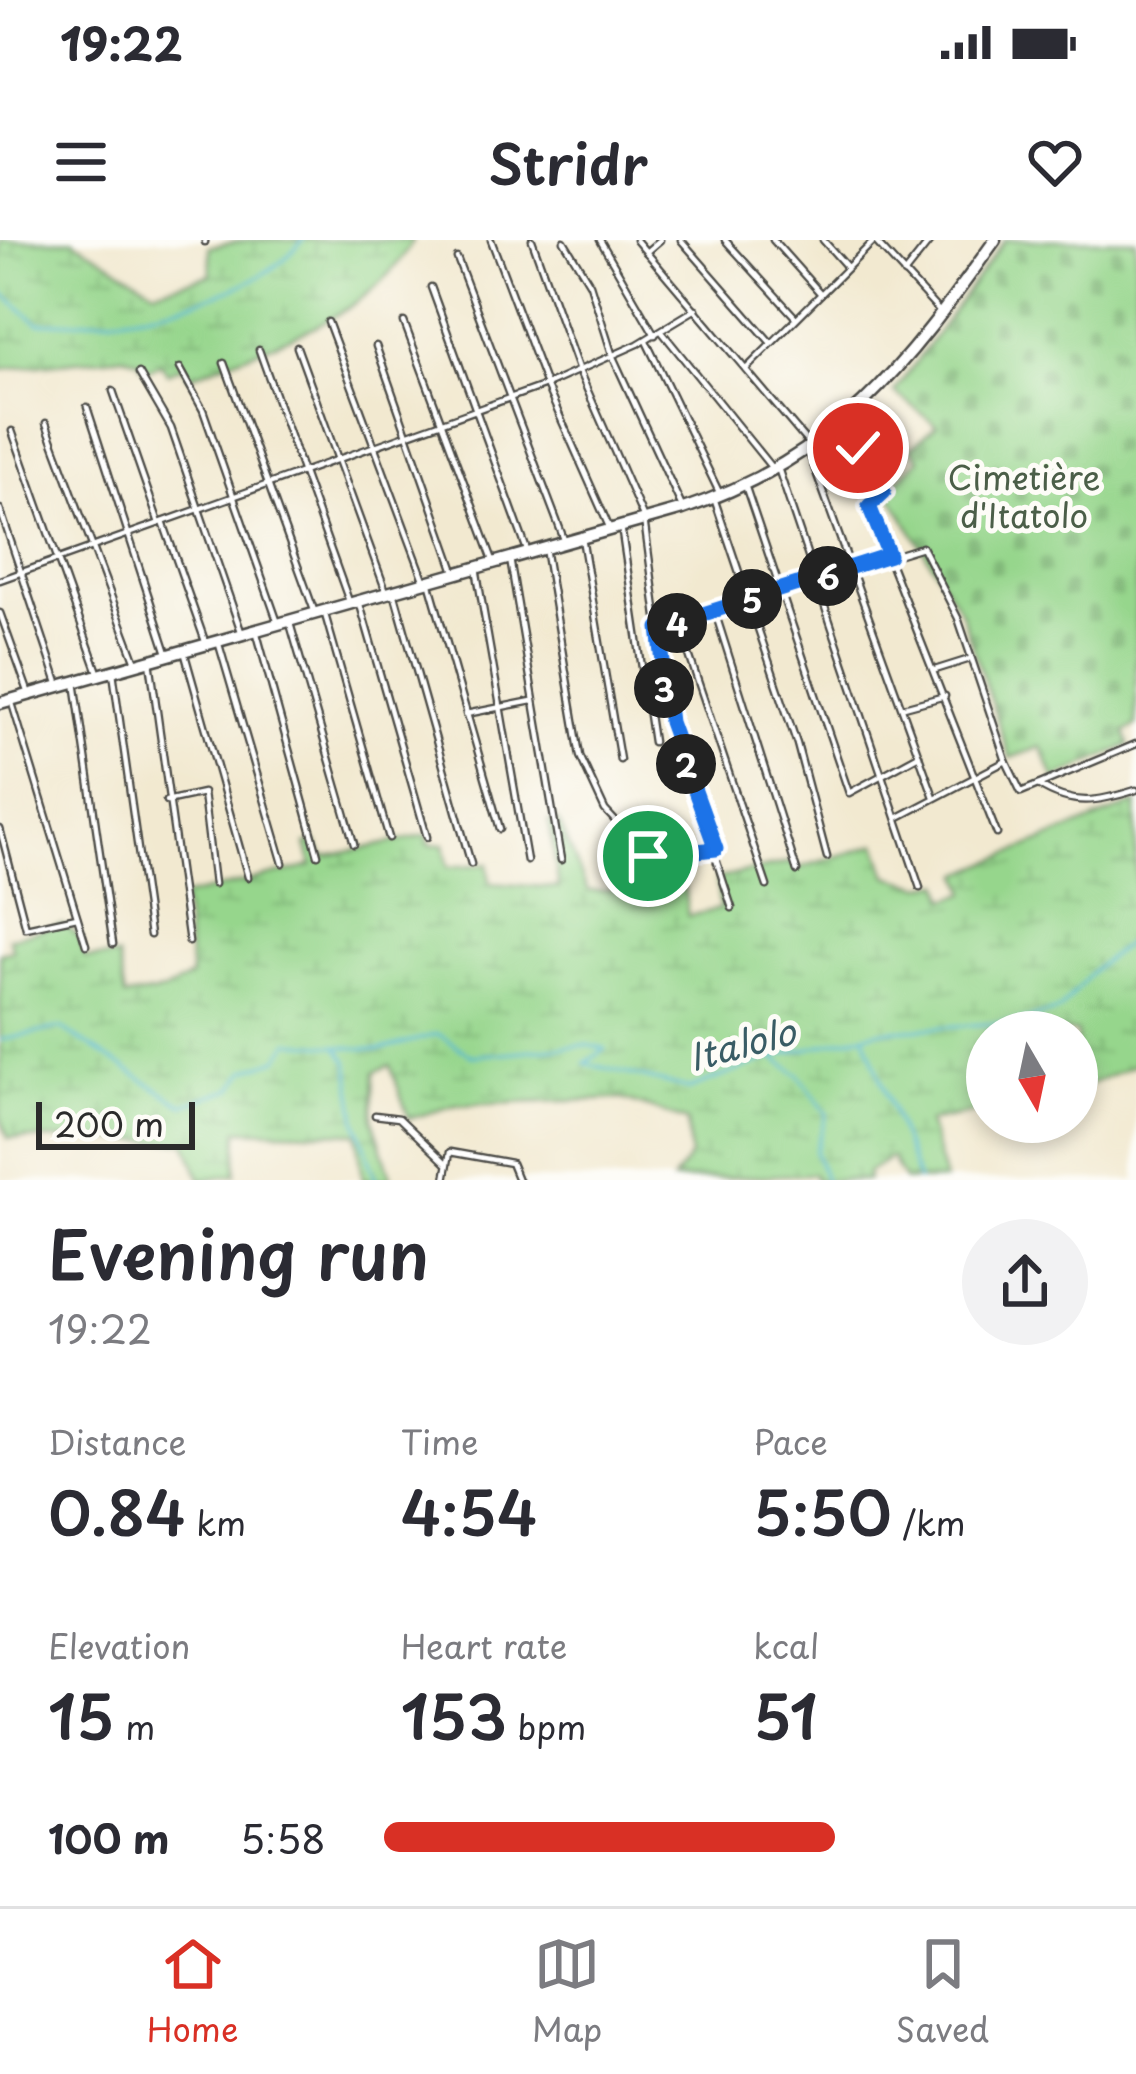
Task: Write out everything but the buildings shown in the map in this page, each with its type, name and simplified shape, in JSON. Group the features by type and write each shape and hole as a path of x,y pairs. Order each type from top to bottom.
{"highway":[{"path":"5,702 682,509 746,485 844,424 905,364 994,240"}],"street":[{"path":"491,240 546,385 615,528 653,742"},
{"path":"532,240 579,371 644,520 670,722 732,908"},
{"path":"599,240 658,333 776,469 920,888"},
{"path":"636,240 810,449 934,797"},
{"path":"646,252 660,240"},
{"path":"681,240 771,343"},
{"path":"725,240 796,318"},
{"path":"773,240 821,294"},
{"path":"823,240 848,267"},
{"path":"747,368 874,240 942,314"},
{"path":"882,249 889,240"},
{"path":"904,274 932,240"},
{"path":"564,241 590,284 614,357 682,509"},
{"path":"458,258 566,542"},
{"path":"431,287 528,553"},
{"path":"0,580 546,385 646,341 695,308"},
{"path":"328,322 372,448 427,582 500,829"},
{"path":"404,322 494,563"},
{"path":"646,341 717,497 803,764 827,857"},
{"path":"376,346 456,574"},
{"path":"297,347 390,593 471,864"},
{"path":"260,350 354,603 428,838"},
{"path":"224,364 320,612 389,838"},
{"path":"180,368 203,410 284,622 354,844"},
{"path":"139,373 171,428 242,634"},
{"path":"113,391 212,642 283,863"},
{"path":"87,406 168,656"},
{"path":"46,424 144,663 189,942"},
{"path":"844,424 884,492 869,506 998,835"},
{"path":"12,431 58,561 106,674 150,935"},
{"path":"746,485 849,793 919,755"},
{"path":"0,508 59,686"},
{"path":"582,538 620,760"},
{"path":"659,628 919,546 927,552 958,618 1018,791 1136,744"},
{"path":"545,548 580,756 591,787 648,856 716,849"},
{"path":"510,559 561,860"},
{"path":"476,568 527,861"},
{"path":"715,612 797,871"},
{"path":"0,613 28,694"},
{"path":"678,622 767,886"},
{"path":"256,630 318,854"},
{"path":"184,651 248,877"},
{"path":"934,671 970,659"},
{"path":"75,682 113,944"},
{"path":"904,707 945,696"},
{"path":"466,714 532,701"},
{"path":"5,702 66,865 86,945"},
{"path":"897,818 1006,761"},
{"path":"1038,785 1057,797 1087,803 1136,790"},
{"path":"166,801 203,793 214,884"},
{"path":"0,829 26,928 77,917"},
{"path":"375,1115 398,1118 446,1163"},
{"path":"445,1180 450,1151 511,1163 518,1180"}],"green space":[{"path":"0,240 73,240 155,290 211,275 209,247 248,240 413,240 393,269 343,311 189,377 183,366 167,373 161,363 145,371 138,360 124,356 0,369"},
{"name":"Cimetière d'Itatolo","path":"1005,240 1136,240 1136,726 1125,732 1129,745 1055,779 1041,747 1010,758 961,612 888,491 919,459 911,448 937,425 894,392"},
{"path":"1136,803 1136,1064 1098,1081 1098,1011 966,1011 966,1114 928,1122 945,1180 904,1180 891,1157 867,1173 868,1180 816,1180 813,1174 673,1180 690,1156 687,1121 623,1099 456,1105 409,1119 390,1065 375,1072 373,1119 392,1180 363,1180 357,1133 238,1130 236,1174 201,1180 186,1142 8,1138 0,1116 0,953 13,950 9,938 62,924 80,937 85,958 118,957 125,997 164,991 191,977 183,897 312,866 306,844 315,841 324,857 427,835 430,845 444,844 448,867 488,864 490,883 559,888 549,821 558,820 588,891 650,890 645,869 653,862 662,867 667,891 684,887 688,916 720,909 716,879 792,862 796,869 877,844 888,876 924,886 942,883 947,899 967,893 961,874"}],"waterway":[{"path":"0,291 38,323 143,313 181,306 251,280 303,240"},
{"name":"Italolo","path":"0,1040 61,1028 183,1105 232,1089 246,1070 278,1059 290,1042 379,1050 438,1034 472,1056 586,1045 606,1049 585,1063 689,1089 774,1057 879,1031 1017,1022 1059,1010 1095,968 1136,937"},
{"path":"865,1036 918,1180"},
{"path":"337,1046 348,1061 357,1121 376,1180"},
{"path":"774,1058 799,1075 827,1114 815,1152 825,1180"}],"route":[{"path":"648,856 716,849 670,722 659,628 889,555 869,506 884,492 858,448"}]}
